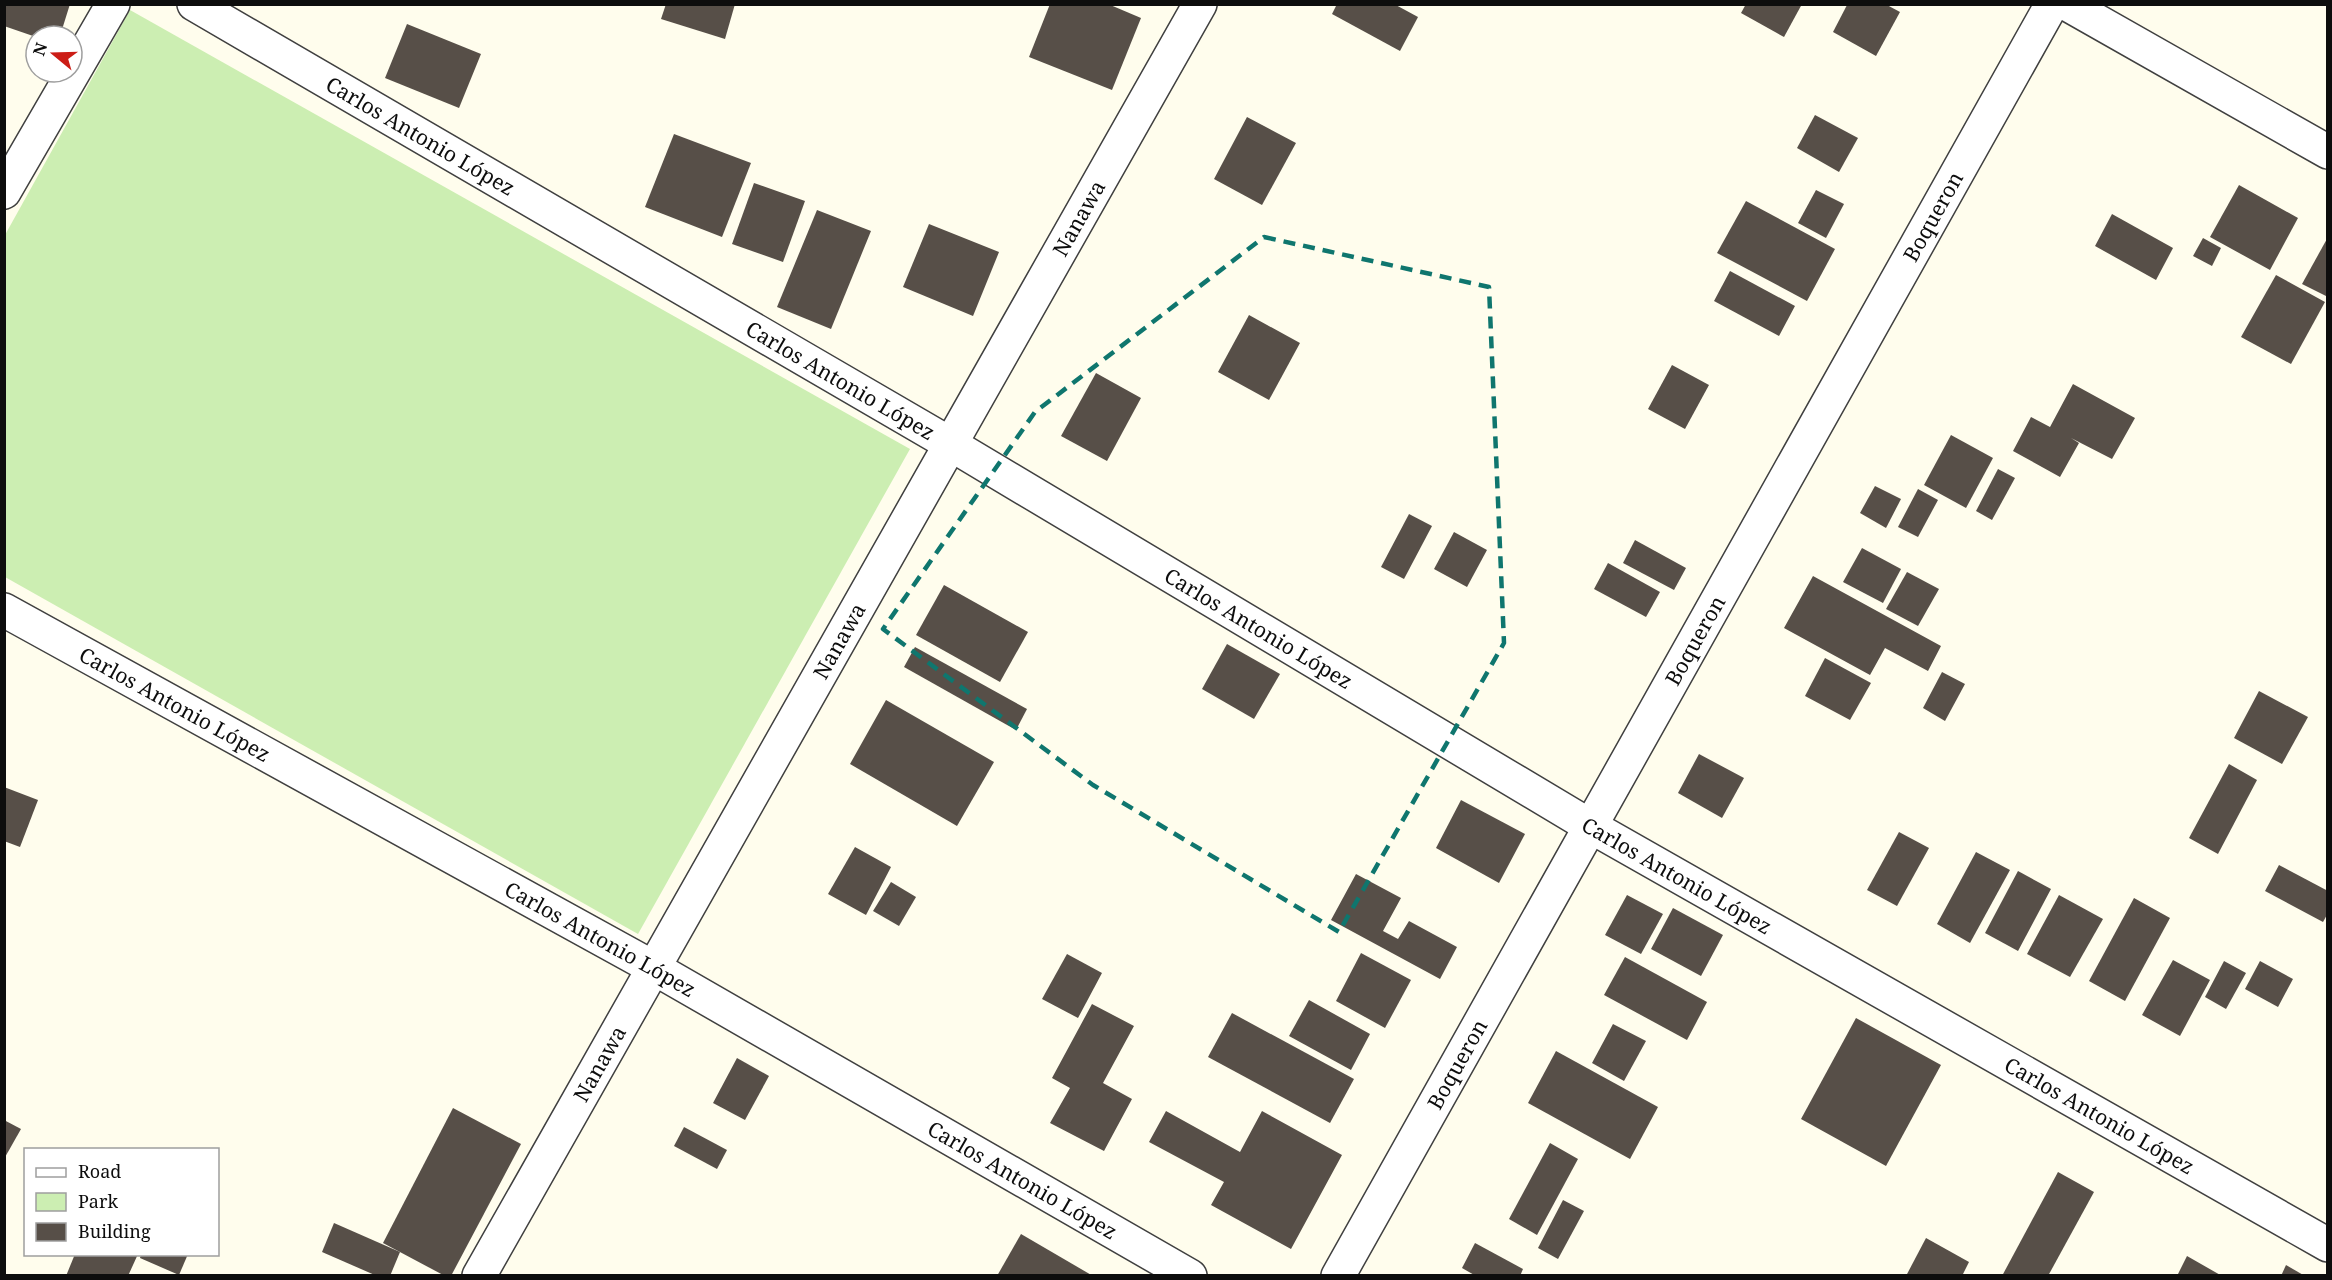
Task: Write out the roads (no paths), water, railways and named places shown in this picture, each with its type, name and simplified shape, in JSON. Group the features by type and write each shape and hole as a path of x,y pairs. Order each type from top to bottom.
{"street":[{"path":"4,192 113,4"},
{"name":"Carlos Antonio López","path":"194,4 952,445 1590,826 2328,1245"},
{"name":"Nanawa","path":"479,1275 952,445 1200,4"},
{"name":"Boqueron","path":"1338,1275 2052,4"},
{"path":"2067,4 2328,152"},
{"name":"Carlos Antonio López","path":"4,610 654,968 1190,1275"}]}
